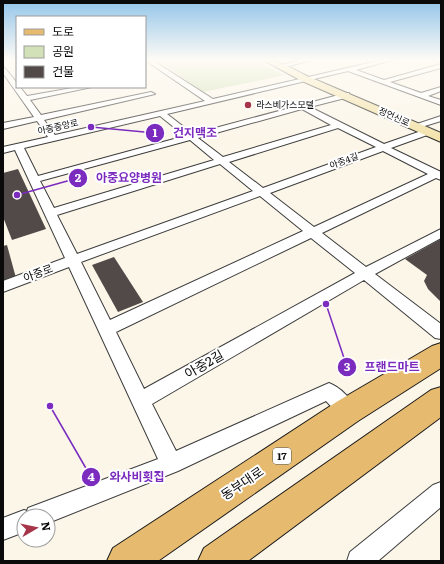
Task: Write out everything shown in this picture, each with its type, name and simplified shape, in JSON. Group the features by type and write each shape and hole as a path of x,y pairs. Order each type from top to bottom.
{"main road":[{"name":"동부대로","path":"126,561 348,411 441,354"},
{"path":"217,561 441,400"}],"street":[{"path":"188,86 211,101"},
{"name":"아중중앙로","path":"3,150 271,86"},
{"name":"정언신로","path":"325,86 441,138"},
{"path":"394,86 441,104"},
{"path":"16,88 52,138"},
{"path":"25,99 81,88"},
{"path":"3,126 95,106 154,96 143,88"},
{"path":"420,96 441,89"},
{"path":"34,180 346,95"},
{"path":"303,107 439,176"},
{"path":"167,110 192,137 441,333"},
{"path":"415,126 441,118"},
{"path":"50,214 339,125"},
{"name":"아중4길","path":"73,260 427,132"},
{"path":"18,146 171,464"},
{"path":"106,329 313,232 439,176"},
{"path":"365,273 441,233"},
{"name":"아중로","path":"3,287 73,260"},
{"name":"아중2길","path":"141,400 365,273"},
{"path":"56,508 171,464 329,391 348,411"},
{"path":"359,561 441,493"},
{"path":"3,529 16,524"}],"green space":[{"path":"195,86 230,86 203,92"}],"building":[{"path":"18,169 46,229 12,240 3,217 3,173"},
{"path":"441,239 441,302 428,289 424,281 427,275 405,259"},
{"path":"7,245 16,278 3,283 3,246"},
{"path":"114,257 143,302 118,312 92,265"}],"place":[{"name":"라스베가스모텔","path":"248,105"},
{"name":"건지맥조","path":"91,127"},
{"name":"아중요양병원","path":"17,195"},
{"name":"프랜드마트","path":"326,304"},
{"name":"와사비횟집","path":"50,406"}]}
